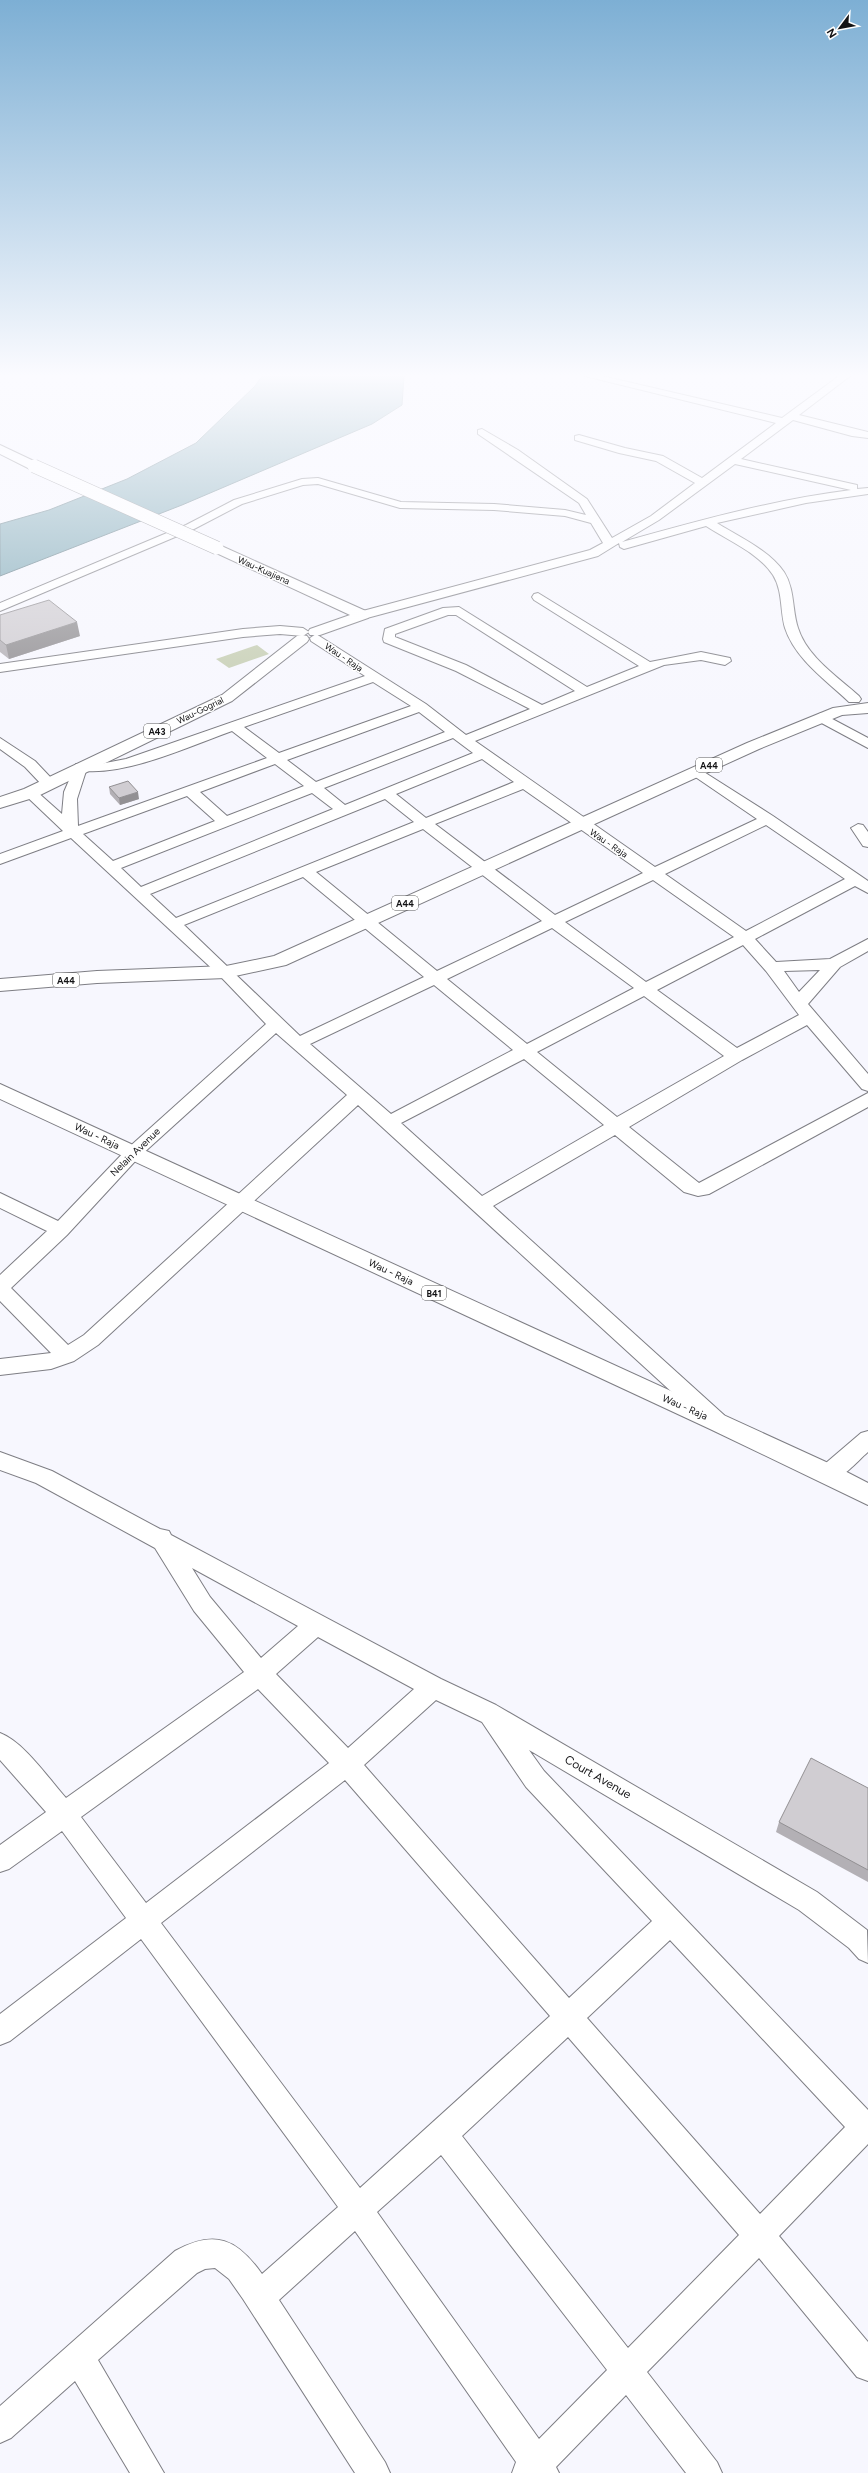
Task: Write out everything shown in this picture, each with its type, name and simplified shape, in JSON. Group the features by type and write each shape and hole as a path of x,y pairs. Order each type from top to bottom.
{"main road":[{"name":"Wau-Kuajiena","path":"91,491 363,615"},
{"name":"Wau-Gogrial","path":"0,803 30,793 81,767 227,698 309,635 363,615"},
{"path":"839,711 834,709 843,702 861,700"},
{"name":"A44","path":"0,985 97,978 226,972 279,961 580,822 821,717 839,711 868,708"},
{"name":"Wau - Raja","path":"0,1091 242,1204 719,1422 828,1474 868,1496"}],"street":[{"path":"0,607 190,527 238,502 272,491"},
{"path":"354,491 400,505 494,507 565,513 594,520"},
{"path":"570,491 583,501 610,544"},
{"path":"594,553 655,518 689,491"},
{"path":"363,615 707,521 829,495 864,491"},
{"path":"794,502 868,503"},
{"path":"707,521 766,562 778,573 785,589 794,635 805,651 861,700"},
{"path":"538,597 647,666"},
{"path":"540,710 461,668 389,639 389,632 447,610 459,611 584,691"},
{"path":"0,668 45,660 242,633 280,630 309,635"},
{"name":"Wau - Raja","path":"309,635 421,707 483,754 744,937 772,967 809,1016 868,1086"},
{"path":"110,867 314,787 540,710 647,666 688,657 701,656 725,661"},
{"path":"72,833 68,807 69,795 81,767 100,768 130,762 374,677"},
{"path":"0,859 421,707"},
{"path":"821,717 868,744"},
{"path":"235,726 343,810"},
{"path":"0,742 30,764 48,783"},
{"path":"139,893 483,754"},
{"path":"696,771 862,884"},
{"path":"174,924 525,783"},
{"path":"189,790 225,822"},
{"path":"30,793 72,833 226,972 276,1024 299,1042 357,1096 389,1122 719,1422"},
{"path":"386,793 427,823 482,868 736,1056"},
{"path":"299,1042 768,820"},
{"path":"858,828 868,843"},
{"path":"306,872 524,1052 617,1125 691,1187 703,1190 709,1188 868,1099"},
{"path":"389,1122 744,937 862,884"},
{"path":"799,1002 834,964 868,944"},
{"path":"772,967 834,964"},
{"path":"481,1206 736,1056 809,1016"},
{"name":"Nelain Avenue","path":"0,1287 60,1230 133,1153 276,1024"},
{"path":"0,1367 34,1364 67,1356 91,1340 242,1204 357,1096"},
{"path":"0,1200 60,1230"},
{"path":"0,1287 67,1356"},
{"path":"828,1474 868,1439"},
{"name":"Court Avenue","path":"0,1461 44,1476 161,1538 433,1687 488,1713 808,1901 865,1946"},
{"path":"161,1538 202,1604 260,1674 348,1764 759,2234 868,2366"},
{"path":"0,1860 65,1815 260,1674 316,1624"},
{"path":"0,2031 348,1764 433,1687"},
{"path":"0,1744 11,1754 65,1815 358,2210 536,2470 626,2371 759,2234 867,2127 535,1779 488,1713"},
{"path":"259,2297 443,2134 672,1922"},
{"path":"443,2134 706,2473"},
{"path":"0,2427 78,2356 186,2262 200,2254 211,2253 224,2256 234,2263 259,2297 374,2473"},
{"path":"78,2356 148,2473"}],"green space":[{"path":"257,645 269,654 229,668 216,659"}],"water":[{"path":"96,491 214,491 0,576 0,524 49,510"}],"building":[{"path":"49,600 77,622 6,645 0,640 0,615"},
{"path":"128,781 138,792 119,798 109,787"},
{"path":"811,1758 868,1788 868,1870 779,1822"}]}
